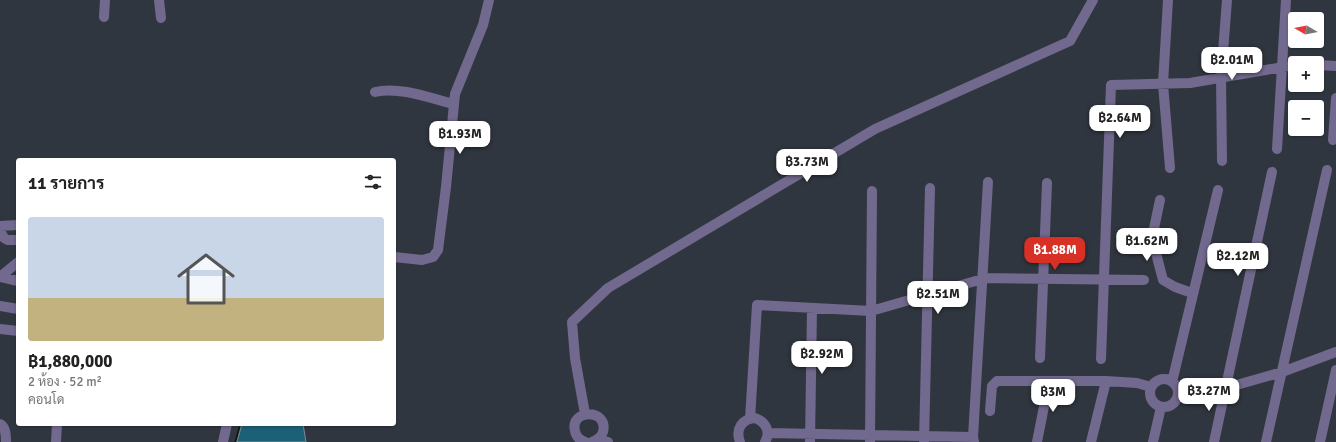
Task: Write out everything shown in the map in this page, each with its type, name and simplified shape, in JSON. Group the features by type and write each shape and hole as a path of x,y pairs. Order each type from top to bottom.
{"street":[{"path":"104,18 105,0"},
{"path":"158,0 161,18"},
{"path":"396,257 422,260 433,257 438,250 446,187 453,104 458,84 483,25 489,0"},
{"path":"585,414 575,358 572,322 608,288 875,129 1070,41 1093,0"},
{"path":"1168,0 1163,84 1170,168"},
{"path":"1222,161 1220,78 1227,0"},
{"path":"1277,149 1286,0"},
{"path":"1324,65 1336,66"},
{"path":"1101,359 1111,85 1190,83 1288,67"},
{"path":"375,92 383,90 401,91 453,104"},
{"path":"1333,140 1336,98"},
{"path":"1266,442 1327,170"},
{"path":"1214,442 1272,172"},
{"path":"740,442 738,433 739,428 745,420 750,418 755,418 764,423 767,438 973,440 988,182"},
{"path":"1040,358 1047,183"},
{"path":"924,439 930,188"},
{"path":"1172,382 1192,293 1218,190"},
{"path":"870,439 872,191"},
{"path":"1160,200 1152,238 1163,280 1175,288 1192,293"},
{"path":"0,226 16,225"},
{"path":"0,231 4,238 8,240 16,240"},
{"path":"16,263 5,267 0,277 16,281"},
{"path":"750,418 757,305 871,311 983,279 1144,280"},
{"path":"0,306 16,309"},
{"path":"810,438 812,308"},
{"path":"0,329 16,331"},
{"path":"1178,392 1226,388 1282,372 1336,352"},
{"path":"1320,442 1336,370"},
{"path":"1164,379 1172,382 1176,386 1178,392 1176,400 1173,404 1166,407 1155,405 1151,400 1151,387 1153,384 1164,379"},
{"path":"990,411 992,386 997,381 1106,381 1125,382 1151,387"},
{"path":"1037,442 1049,381"},
{"path":"1091,442 1106,381"},
{"path":"1153,442 1161,407"},
{"path":"582,441 575,433 575,423 580,416 585,414 594,414 602,421 603,431 599,441"},
{"path":"0,424 4,426 6,442"},
{"path":"56,442 57,426"},
{"path":"223,442 227,426"}],"building":[{"path":"241,426 303,426 306,442 237,442"}]}
